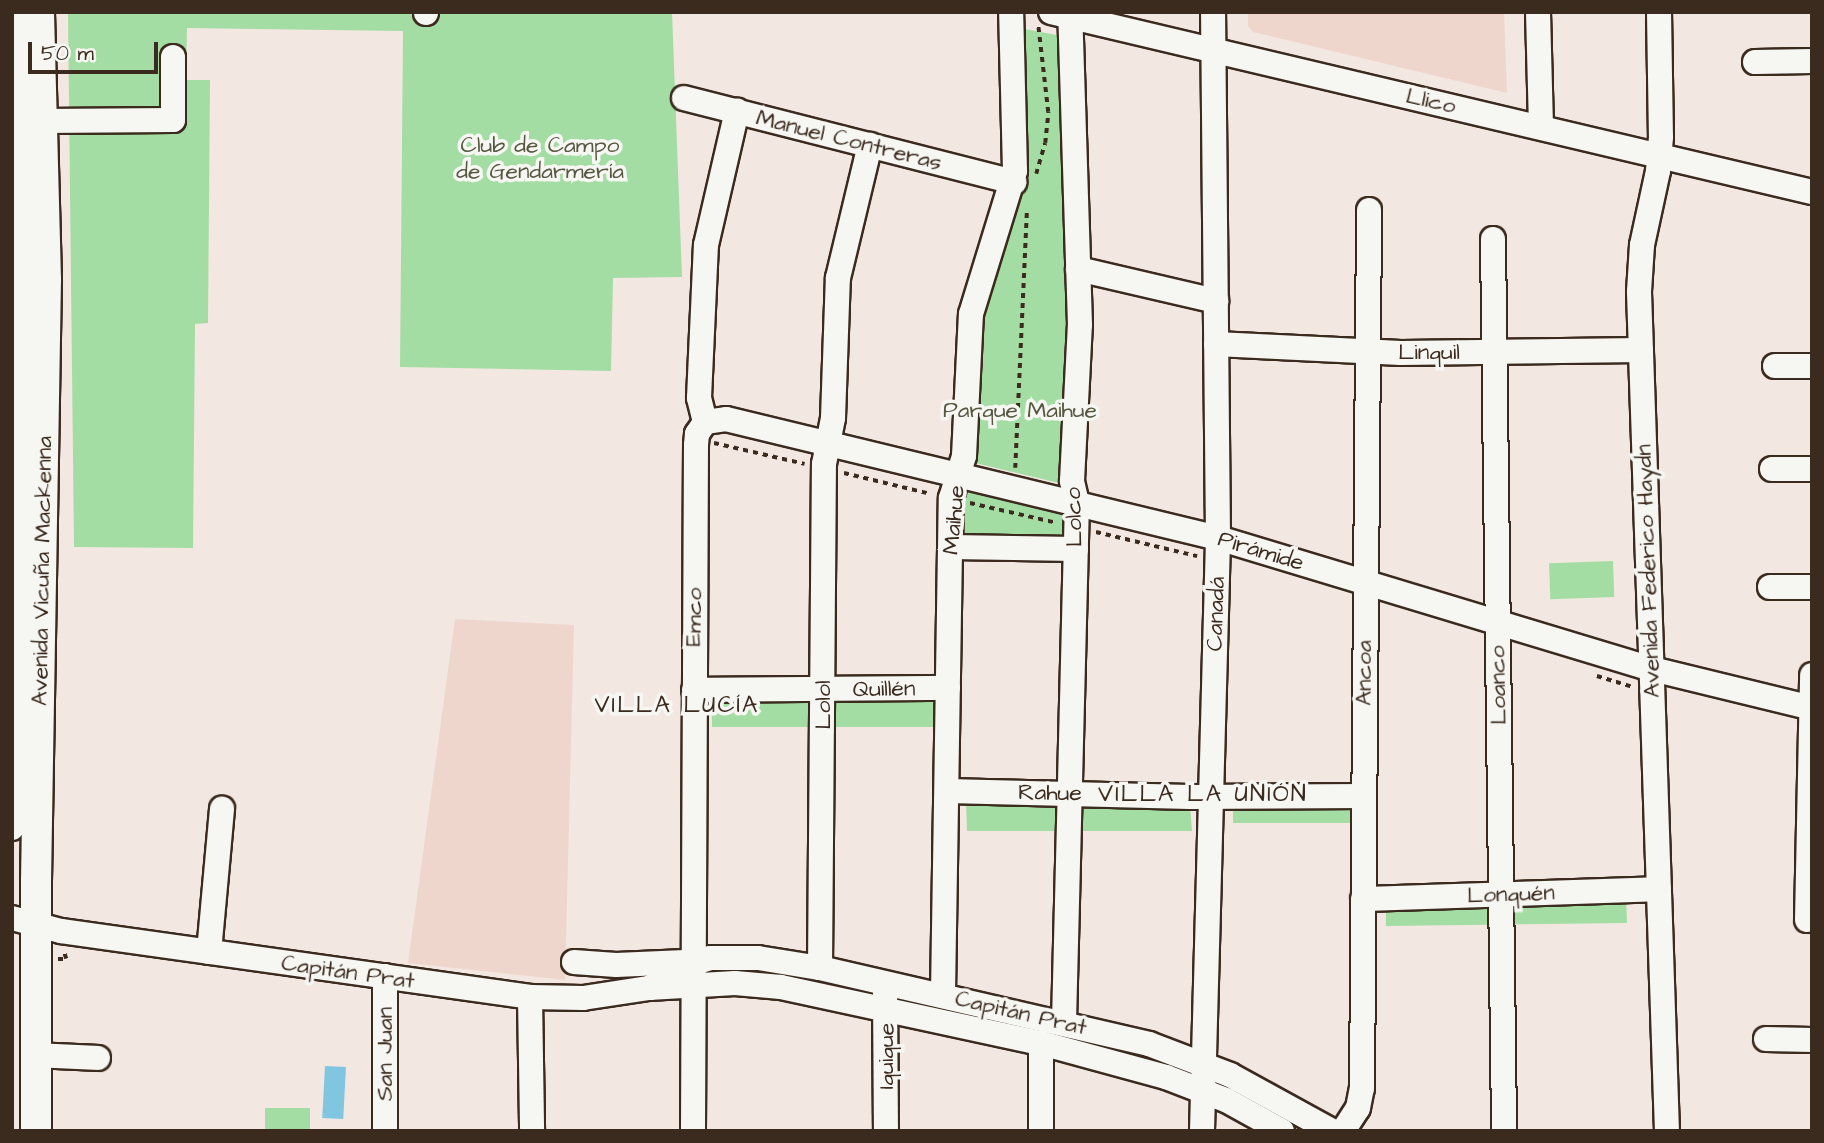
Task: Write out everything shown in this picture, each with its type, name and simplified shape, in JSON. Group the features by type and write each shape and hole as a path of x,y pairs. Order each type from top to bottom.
{"main road":[{"name":"Avenida Vicuña Mackenna","path":"36,1131 29,928 45,386 43,121 24,99 39,12"}],"street":[{"path":"12,828 21,561 24,99 19,12"},
{"name":"Maihue","path":"943,994 951,547 955,486 964,456 973,304 1023,182 1011,12"},
{"name":"Canadá","path":"1202,1131 1217,549 1213,12"},
{"path":"1538,12 1541,127"},
{"name":"Avenida Federico Haydn","path":"1659,12 1660,156 1640,261 1667,1131"},
{"name":"Llico","path":"1057,16 1214,49 1812,192"},
{"name":"Lolco","path":"1057,16 1078,268 1080,325 1072,481 1076,527 1064,1022"},
{"path":"43,121 173,120 173,57"},
{"path":"1755,62 1812,61"},
{"name":"Manuel Contreras","path":"684,98 1023,182"},
{"name":"Emco","path":"693,1131 696,444 697,435 707,431 699,398 706,245 737,111"},
{"name":"Lolol","path":"820,968 824,468 833,418 838,278 870,145"},
{"name":"Ancoa","path":"1343,1131 1358,1108 1362,1088 1369,210"},
{"name":"Loanco","path":"1493,239 1503,1131"},
{"path":"1078,268 1216,301"},
{"name":"Linquil","path":"1216,344 1368,352 1641,350"},
{"path":"1775,366 1812,366"},
{"name":"Pirámide","path":"707,431 719,418 828,443 1076,527 1217,549 1366,583 1497,623 1652,681 1810,707"},
{"path":"1772,469 1812,469"},
{"name":"Pirámide","path":"951,547 1076,527"},
{"path":"1770,587 1812,587"},
{"path":"1805,920 1812,675"},
{"name":"Quillén","path":"694,690 948,688"},
{"name":"Rahue","path":"947,791 1364,796"},
{"path":"209,952 222,809"},
{"name":"Lonquén","path":"1363,899 1659,889"},
{"name":"Capitán Prat","path":"29,928 530,997 583,998 649,988 739,956 820,968 943,994 1149,1044 1204,1063 1262,1091 1332,1131"},
{"name":"Capitán Prat","path":"575,962 693,974 758,984 886,1007 1041,1043 1140,1069 1203,1090 1282,1131"},
{"name":"San Juan","path":"385,976 385,1131"},
{"name":"Iquique","path":"885,982 886,1131"},
{"path":"530,997 532,1131"},
{"path":"1766,1039 1812,1040"},
{"path":"1041,1043 1041,1131"},
{"path":"35,1055 98,1058"}],"path":[{"path":"1023,182 1042,158 1057,16"},
{"path":"1015,468 1027,204"},
{"path":"707,431 824,468 955,486 1076,527 1217,549"},
{"path":"1585,672 1652,681"}],"shaded area":[{"path":"1248,12 1504,12 1507,93 1253,32 1248,26"},
{"path":"455,619 574,625 565,980 408,963"}],"green space":[{"name":"Club de Campo de Gendarmería","path":"68,12 672,12 682,277 613,278 611,371 400,367 403,31 187,28 186,80 210,80 208,323 195,324 193,548 74,547"},
{"name":"Parque Maihue","path":"1014,27 1062,36 1068,267 1059,483 975,463 983,306 1022,183"},
{"name":"Parque Maihue","path":"962,487 1071,514 1071,538 960,534"},
{"path":"1613,561 1614,597 1550,599 1549,563"},
{"path":"712,694 937,694 937,727 712,727"},
{"path":"966,798 1190,804 1192,831 967,831"},
{"path":"1233,801 1354,801 1354,823 1233,823"},
{"path":"1626,896 1627,923 1386,926 1386,905"},
{"path":"265,1108 310,1108 310,1131 265,1131"}],"water":[{"path":"325,1066 346,1067 343,1119 322,1118"}],"district":[{"name":"VILLA LUCÍA","path":"677,706"},
{"name":"VILLA LA UNIÓN","path":"1203,795"}]}
